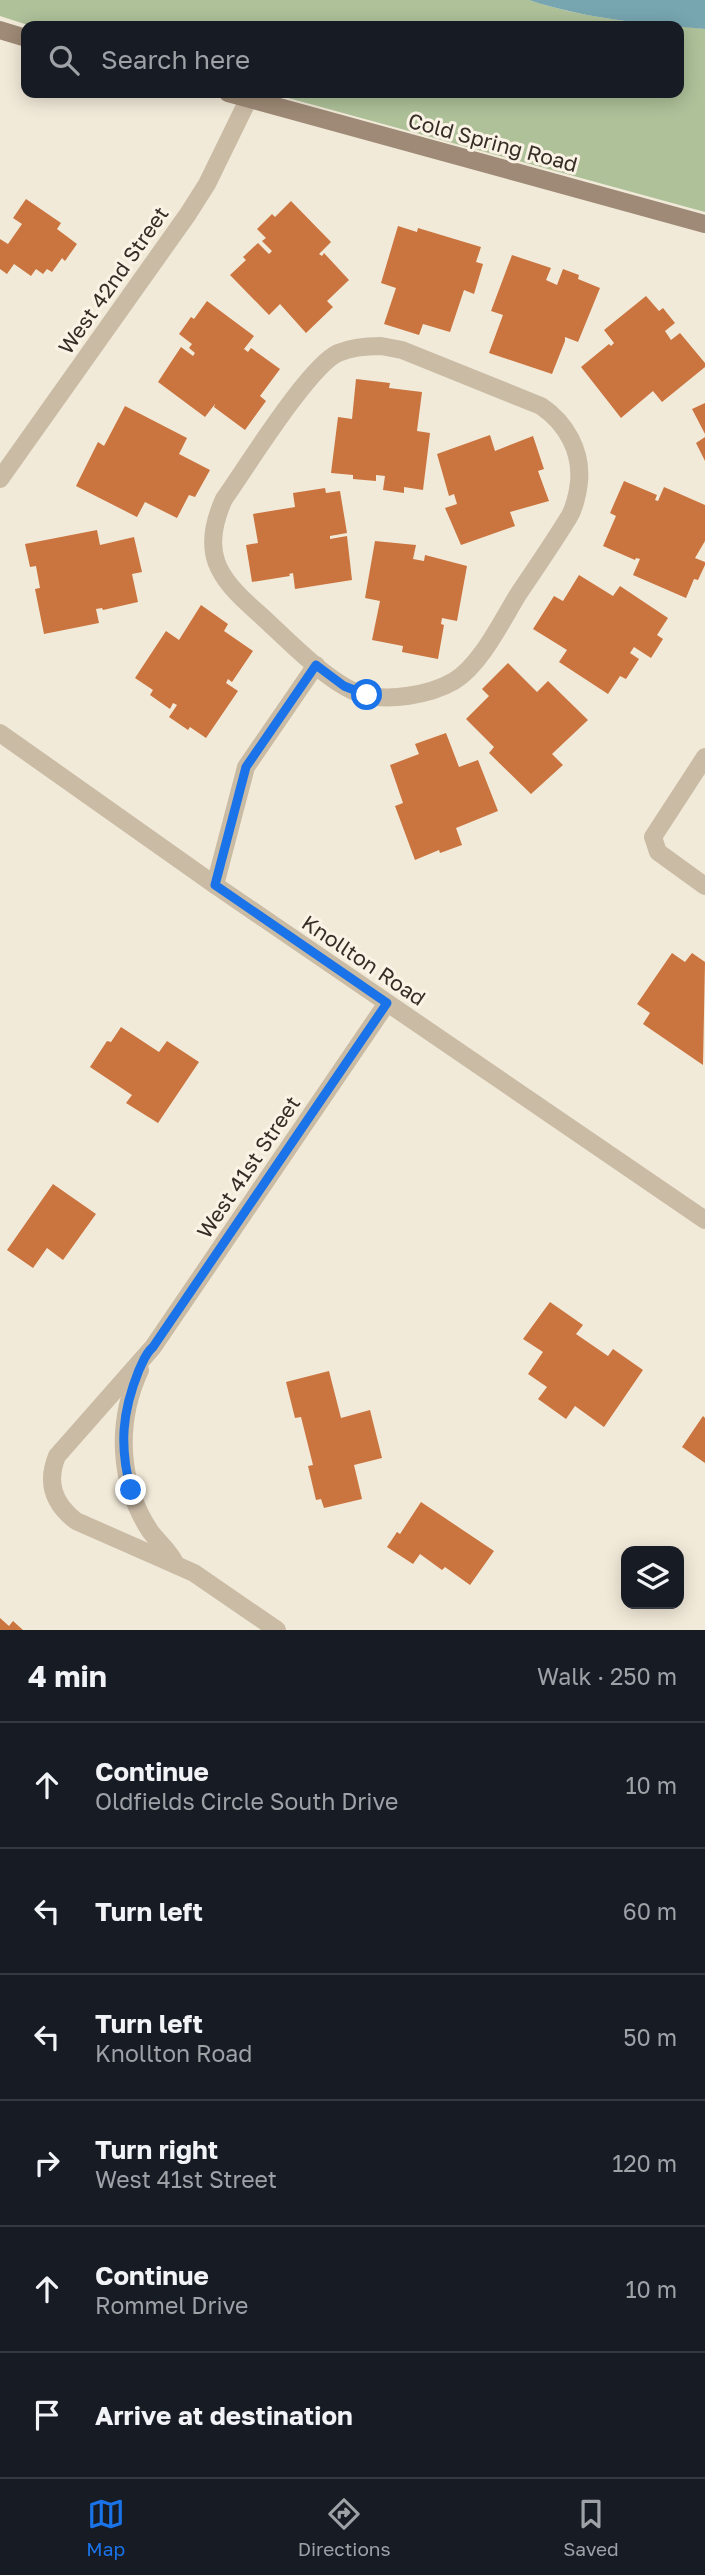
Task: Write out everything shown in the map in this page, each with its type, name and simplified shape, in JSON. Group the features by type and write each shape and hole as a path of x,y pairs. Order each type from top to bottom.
{"street":[{"path":"0,30 21,36"},
{"name":"Cold Spring Road","path":"249,98 705,224"},
{"name":"West 42nd Street","path":"0,480 188,214 207,184 249,98"},
{"path":"359,347 391,347 534,401 560,421 572,441 580,468 571,514 478,659 455,680 429,690 387,697 360,693 344,686 316,665 234,592 222,577 214,558 212,538 216,517 224,499 314,372 339,353 359,347"},
{"path":"215,885 246,767 316,665"},
{"name":"Knollton Road","path":"0,733 215,885 705,1220"},
{"path":"705,757 653,837 658,852 705,886"},
{"name":"West 41st Street","path":"277,1630 194,1573 76,1521 61,1508 53,1494 51,1475 57,1455 161,1335 387,1003"},
{"name":"West 41st Street","path":"144,1355 125,1412 123,1437 126,1471 136,1505 151,1532 173,1557 176,1565"}],"green space":[{"path":"0,0 529,0 602,18 630,21 21,23 0,16"},
{"path":"684,27 705,29 705,212 288,98 684,98"}],"water":[{"path":"529,0 705,0 705,29 684,27 684,21 625,21"}],"building":[{"path":"26,199 61,223 57,229 77,244 65,261 62,258 52,272 47,269 43,274 36,269 31,276 14,264 7,274 0,269 0,239 8,244 22,224 13,218"},
{"path":"291,201 331,242 319,254 322,256 324,253 349,280 327,301 333,307 306,333 280,304 269,315 230,275 246,260 243,257 258,243 269,254 272,251 262,241 266,238 257,229 272,214 275,217"},
{"path":"398,226 417,232 418,228 481,247 476,262 483,264 474,294 464,290 450,332 423,324 419,335 384,324 396,288 381,283"},
{"path":"512,255 551,268 546,280 557,285 563,269 600,288 578,342 565,337 552,374 489,353 503,315 491,311"},
{"path":"646,296 659,311 663,308 675,323 665,331 671,340 680,333 705,363 705,367 662,402 653,391 621,418 581,367 609,344 611,346 614,343 604,330"},
{"path":"207,301 254,336 244,349 248,352 251,348 280,369 260,396 266,401 245,430 214,407 215,404 205,417 158,382 181,347 193,356 195,353 189,348 192,344 179,334"},
{"path":"356,379 390,383 389,388 422,392 417,431 430,433 423,490 404,487 404,493 383,490 385,476 376,475 376,481 331,473 338,417 352,419"},
{"path":"705,403 705,434 692,409"},
{"path":"125,406 187,438 179,454 210,470 195,497 189,495 177,518 145,502 137,517 76,486 98,442 104,446"},
{"path":"490,435 495,451 533,436 544,469 538,471 549,501 510,512 515,526 461,545 445,508 457,504 454,494 449,496 437,454"},
{"path":"705,437 705,461 696,443"},
{"path":"624,481 657,495 655,500 658,501 664,487 705,505 705,541 695,558 705,562 705,565 698,580 694,579 686,598 633,575 640,559 635,560 603,546 616,516 610,513"},
{"path":"325,488 326,493 340,491 347,533 330,536 330,539 347,536 352,580 295,589 293,573 289,574 290,576 252,582 246,545 258,543 253,514 295,507 293,493"},
{"path":"97,530 100,545 134,537 142,572 132,574 138,602 103,610 96,609 99,623 44,634 35,589 40,588 36,566 30,567 25,544"},
{"path":"375,541 416,545 413,559 424,561 425,555 467,566 457,621 442,618 441,624 444,625 438,659 402,652 403,646 372,640 380,601 365,598"},
{"path":"579,575 613,596 620,586 668,618 657,635 663,639 651,658 634,647 630,653 639,659 626,679 620,676 608,694 559,662 567,650 533,629 554,596 563,601"},
{"path":"201,605 228,624 224,631 253,651 232,682 228,679 226,683 238,691 206,738 169,717 177,705 173,703 170,709 150,695 153,690 135,678 166,631 179,640"},
{"path":"508,663 537,692 548,681 588,720 552,754 563,765 531,794 489,753 494,747 466,719 489,696 482,689"},
{"path":"446,733 459,767 478,760 498,811 456,828 462,845 440,853 439,850 415,860 395,806 403,803 390,765 419,754 415,744"},
{"path":"672,953 685,962 692,953 705,962 703,1065 643,1024 650,1013 637,1004"},
{"path":"121,1027 159,1052 167,1041 199,1062 158,1123 126,1103 132,1095 90,1067 107,1041 111,1042"},
{"path":"53,1184 96,1214 63,1260 47,1248 33,1268 7,1250"},
{"path":"550,1302 583,1325 576,1334 608,1356 613,1349 643,1370 604,1427 575,1406 566,1419 538,1399 547,1387 528,1374 543,1352 523,1339"},
{"path":"329,1371 341,1418 370,1410 382,1458 354,1465 362,1499 324,1508 321,1499 316,1500 308,1466 313,1465 301,1417 295,1418 286,1382"},
{"path":"703,1416 705,1418 705,1463 682,1447"},
{"path":"421,1502 494,1551 470,1585 445,1567 442,1570 420,1554 413,1564 387,1547 397,1532 400,1534"},
{"path":"0,1618 9,1626 13,1621 23,1630 0,1630"}],"route":[{"path":"131,1490 124,1459 125,1412 144,1355 153,1347 387,1003 215,885 246,767 316,665 344,686 367,695"}]}
